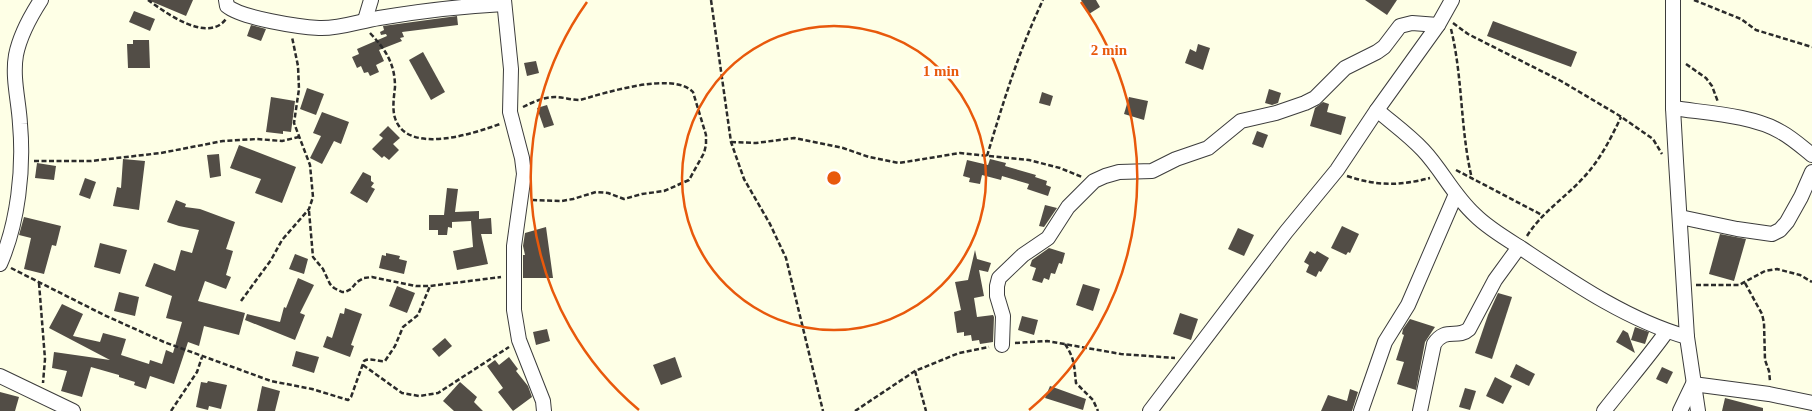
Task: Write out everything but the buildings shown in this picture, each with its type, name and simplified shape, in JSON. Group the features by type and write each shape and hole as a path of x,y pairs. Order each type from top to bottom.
{"street":[{"path":"0,263 14,217 19,192 21,126 15,75 15,57 20,38 42,0"},
{"path":"362,21 371,0"},
{"path":"1150,411 1286,232 1337,170 1438,25 1452,0"},
{"path":"1673,0 1673,108 1676,161 1687,337 1698,411"},
{"path":"229,5 255,17 320,28 433,9 504,2 511,69 510,116 522,158 524,174 516,228 513,275 514,310 519,340 543,401 544,411"},
{"path":"1002,345 1003,316 997,296 999,278 1023,255 1048,238 1068,207 1094,182 1105,176 1120,172 1152,171 1176,159 1208,148 1241,121 1276,113 1315,98 1344,68 1377,52 1400,26 1412,23 1438,25"},
{"path":"1673,108 1724,115 1761,123 1780,131 1812,155"},
{"path":"1377,110 1423,150 1475,216 1584,289 1667,331 1687,337"},
{"path":"1680,217 1736,229 1772,234 1780,230 1787,222 1812,172"},
{"path":"1361,411 1385,342 1408,305 1456,194"},
{"path":"1420,411 1434,344 1445,333 1466,332 1469,329 1495,280 1520,247"},
{"path":"1604,411 1667,331"},
{"path":"0,376 73,411"},
{"path":"1693,384 1768,394 1812,403"},
{"path":"1680,411 1693,384"}],"path":[{"path":"148,0 187,24 203,28 215,27 223,23 229,5"},
{"path":"711,0 731,142 744,179 770,224 786,258 823,411"},
{"path":"987,156 1018,60 1032,22 1043,0"},
{"path":"1694,0 1741,19 1756,30 1812,46"},
{"path":"362,21 394,67 394,118 399,128 404,132 423,139 435,140 482,131 544,98 557,97 580,100 638,86 673,84 689,88 693,92 706,135 704,153 689,180 664,191 624,199 608,193 596,192 562,201 521,199"},
{"path":"1472,179 1463,133 1461,80 1449,22 1468,34 1561,81 1621,117 1653,139 1662,155 1676,161"},
{"path":"241,300 271,260 282,240 308,209 313,197 310,166 294,123 299,89 298,66 288,23"},
{"path":"1683,62 1706,78 1712,86 1724,115"},
{"path":"1520,247 1542,215 1567,194 1595,164 1621,117"},
{"path":"20,162 91,161 161,153 223,141 257,139 282,141 299,136"},
{"path":"731,142 756,143 794,138 843,148 869,157 899,163 960,153 1029,160 1060,168 1094,182"},
{"path":"1431,161 1451,167 1542,215"},
{"path":"1337,170 1348,176 1377,184 1398,185 1441,175"},
{"path":"308,209 313,257 323,269 330,284 337,290 346,292 364,278 372,277 416,286 430,286 513,275"},
{"path":"0,263 137,330 202,357 271,381 312,389 348,400 364,360 385,361 396,346 403,327 418,315 430,286"},
{"path":"1684,285 1739,285 1766,271 1777,269 1800,275 1812,282"},
{"path":"39,282 45,359 42,396"},
{"path":"1745,283 1762,314 1764,323 1765,360 1770,378 1768,394"},
{"path":"362,365 402,393 419,396 438,392 519,340"},
{"path":"855,411 915,371 959,353 1002,345 1029,341 1047,341 1120,354 1190,360"},
{"path":"1064,343 1074,361 1076,383 1093,400 1098,411"},
{"path":"171,411 197,372 202,357"},
{"path":"915,371 926,411"}]}
